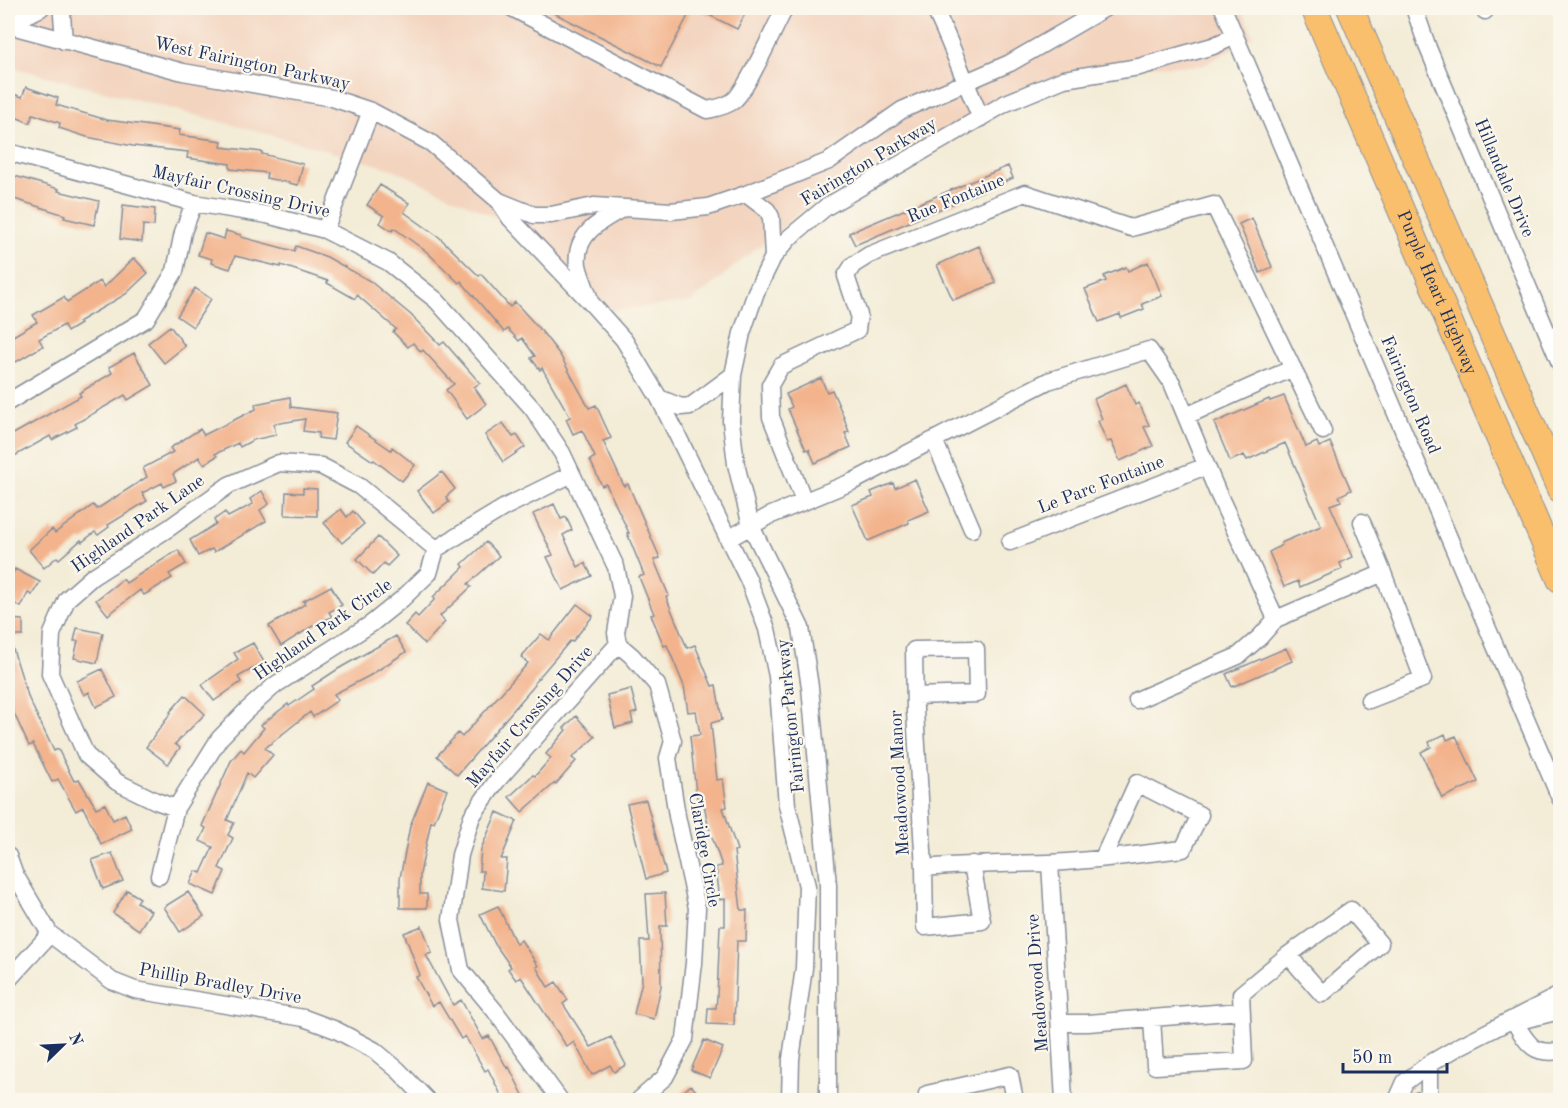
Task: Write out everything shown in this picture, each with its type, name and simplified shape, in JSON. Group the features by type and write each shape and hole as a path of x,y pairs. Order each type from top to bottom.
{"highway":[{"name":"Purple Heart Highway","path":"1314,8 1560,579"},
{"name":"Purple Heart Highway","path":"1350,8 1560,489"}],"street":[{"path":"8,25 40,8"},
{"path":"64,8 62,15 64,40"},
{"path":"512,8 707,110 722,107 735,100 785,8"},
{"path":"934,8 981,118"},
{"name":"Fairington Parkway","path":"746,194 829,161 902,110 964,81 1010,63 1105,8"},
{"name":"Fairington Road","path":"1223,8 1560,798"},
{"name":"Hillandale Drive","path":"1414,8 1428,48 1560,363"},
{"name":"West Fairington Parkway","path":"8,25 183,72 332,98 371,111 431,143 499,201 534,215 551,215 594,206 671,212 708,207 746,194"},
{"name":"Fairington Parkway","path":"828,1101 828,885 810,687 801,628 751,526 736,464 731,420 733,375 742,333 752,302 773,257 790,237 826,207 1006,103 1064,79 1139,67 1213,46 1235,36"},
{"path":"325,230 371,111"},
{"name":"Mayfair Crossing Drive","path":"8,152 194,203 267,215 325,230 388,262 436,300 533,410 562,453 616,567 622,596 616,633 618,644 496,782 472,816 460,855 451,920 460,970 495,1011 560,1101"},
{"name":"Rue Fontaine","path":"804,501 771,417 770,385 780,366 857,330 859,315 846,276 853,265 869,255 1025,193 1131,228 1214,205 1293,368"},
{"path":"746,194 767,210 771,217 773,257"},
{"name":"Fairington Parkway","path":"499,201 510,218 624,340 659,398 728,538 748,579 766,629 775,667 788,805 807,886 804,968 791,1059 790,1101"},
{"path":"8,402 146,319 175,271 183,232 194,203"},
{"path":"591,303 578,264 580,245 587,231 622,209"},
{"path":"728,538 769,516 854,481 1048,381 1149,350 1172,383 1206,466 1276,619"},
{"path":"1186,416 1293,368 1323,431"},
{"path":"659,398 681,408 692,406 733,375"},
{"path":"934,440 972,529"},
{"name":"Highland Park Lane","path":"176,808 117,782 86,755 50,674 52,634 67,599 92,577 169,528 229,485 279,463 321,466 359,486 436,549"},
{"name":"Le Parc Fontaine","path":"1010,542 1206,466"},
{"path":"436,549 505,507 572,474"},
{"path":"1362,522 1422,679 1369,700"},
{"name":"Highland Park Circle","path":"159,876 176,808 219,739 275,685 371,624 402,599 429,573 436,549"},
{"path":"1137,700 1238,656 1276,619 1383,573"},
{"name":"Claridge Circle","path":"618,644 632,656 657,685 673,741 668,758 677,816 698,908 685,1039 665,1077 639,1101"},
{"name":"Meadowood Manor","path":"915,696 978,694 976,648 914,650 915,696 924,868 925,927 982,921 972,864"},
{"name":"Meadowood Manor","path":"924,868 1050,862 1103,858 1183,849 1200,815 1137,783 1103,858"},
{"name":"Phillip Bradley Drive","path":"8,856 14,873 50,934 112,981 135,990 304,1018 336,1030 374,1050 398,1070 426,1101"},
{"name":"Meadowood Drive","path":"1050,862 1064,1101"},
{"path":"1152,1018 1155,1066 1244,1061 1241,994 1288,955 1351,910 1380,944 1322,994 1288,955"},
{"path":"8,980 50,934"},
{"path":"1397,1101 1405,1082 1429,1064 1560,995"},
{"path":"1060,1023 1241,1011"},
{"path":"1508,1023 1560,1011"},
{"path":"1508,1023 1535,1050 1546,1053 1560,1051"},
{"path":"1419,1101 1429,1097 1429,1064"},
{"path":"928,1101 927,1094 1010,1075 1016,1101"}],"shaded area":[{"path":"8,8 1242,8 1253,36 1202,66 1107,65 829,189 691,302 593,312 533,235 393,169 8,66"}],"building":[{"path":"544,8 692,8 661,67"},
{"path":"695,8 748,8 737,29"},
{"path":"26,87 58,98 56,105 107,120 180,130 179,135 222,141 221,147 262,152 262,154 303,164 298,185 266,178 267,173 230,169 230,164 187,158 188,152 133,146 87,137 59,128 60,123 33,114 30,123 8,114 8,92 22,97"},
{"path":"1008,166 1013,178 855,245 849,233"},
{"path":"8,174 59,189 58,191 99,201 94,225 64,218 65,215 8,197"},
{"path":"380,185 409,203 404,212 439,237 479,276 481,274 510,307 515,302 560,355 589,408 596,405 611,438 603,441 624,486 628,484 660,558 654,560 687,648 695,645 712,686 716,685 722,720 711,723 717,780 723,779 727,807 723,808 737,850 734,851 741,910 747,910 746,941 737,941 734,1025 707,1024 708,1008 716,1008 720,926 725,926 725,899 720,900 716,867 722,866 708,825 703,798 697,798 690,736 700,735 696,711 688,712 684,686 667,645 664,646 651,615 654,614 639,577 644,575 627,533 629,533 606,484 602,486 590,460 595,457 582,430 573,434 566,419 570,417 542,368 540,370 531,358 535,356 522,338 519,341 508,329 504,332 461,281 459,283 427,252 394,228 392,231 380,223 384,216 367,205"},
{"path":"123,205 155,209 154,226 143,225 142,242 120,239"},
{"path":"1252,218 1272,267 1260,273 1239,224"},
{"path":"226,231 294,251 296,246 327,257 370,281 411,315 440,345 444,342 480,383 474,387 486,404 467,419 446,390 454,384 423,350 421,352 413,343 408,347 393,332 396,329 357,295 355,299 327,283 328,281 281,265 281,267 235,256 230,269 211,263 212,259 198,255 205,233 224,239"},
{"path":"979,246 996,283 953,300 937,265"},
{"path":"134,258 148,273 126,294 78,322 80,324 67,332 64,325 39,339 43,346 16,362 8,348 8,339 37,322 33,315 64,297 67,302 100,281 104,287"},
{"path":"1148,262 1162,296 1142,304 1144,309 1121,318 1120,314 1099,322 1085,289 1106,281 1104,276 1126,267 1128,271"},
{"path":"195,288 211,299 193,327 177,316"},
{"path":"170,326 185,346 164,363 148,343"},
{"path":"134,353 153,385 128,400 125,395 75,424 77,427 52,440 50,436 11,458 8,451 8,437 81,396 79,393 112,373 109,367"},
{"path":"821,378 827,392 832,390 843,415 849,432 845,433 851,447 815,463 809,449 806,450 788,409 792,407 786,394"},
{"path":"1126,384 1135,405 1139,403 1149,425 1144,427 1153,446 1120,461 1111,441 1107,442 1098,421 1102,419 1094,399"},
{"path":"1284,396 1306,447 1317,442 1319,447 1330,442 1351,490 1339,496 1341,501 1330,505 1353,557 1340,563 1342,569 1300,587 1298,581 1284,587 1269,552 1282,545 1281,543 1321,526 1285,443 1247,460 1244,455 1230,461 1214,423 1269,399 1270,401"},
{"path":"290,397 291,407 337,413 333,440 318,438 319,433 303,431 305,419 274,424 276,435 253,440 240,447 238,443 215,454 217,456 204,464 199,457 173,474 176,481 164,487 162,483 142,493 147,501 108,525 109,527 98,535 95,532 82,542 81,540 59,559 57,557 44,568 29,550 52,529 55,533 93,505 97,509 147,477 143,468 173,452 170,448 200,429 204,435 256,409 255,404"},
{"path":"503,423 513,437 517,435 525,447 503,462 485,435"},
{"path":"356,426 391,450 392,447 415,465 402,481 345,442"},
{"path":"442,472 455,489 446,497 449,502 434,513 417,491"},
{"path":"915,479 929,511 908,520 909,523 868,541 852,505 873,497 871,492 893,483 895,488"},
{"path":"303,488 317,489 317,516 285,515 286,492 303,493"},
{"path":"262,491 269,504 260,510 266,521 214,552 212,549 198,556 190,540 216,524 214,520 225,512 228,517 253,504 250,499"},
{"path":"554,504 561,519 566,517 572,530 563,535 578,567 585,563 592,576 563,590 547,557 553,555 533,514"},
{"path":"341,509 347,517 353,511 364,524 342,543 324,523"},
{"path":"378,537 397,556 387,566 384,563 373,575 357,559"},
{"path":"486,542 499,556 468,584 471,587 440,616 445,622 425,644 405,625 415,614 418,617 435,599 433,597 464,567 462,564"},
{"path":"178,550 186,564 169,574 172,578 144,595 140,590 108,615 96,600 123,579 126,583"},
{"path":"15,569 40,582 32,595 28,593 21,607 8,600 8,583"},
{"path":"331,586 342,605 329,612 332,617 316,624 281,646 269,626 305,604 303,601"},
{"path":"577,604 593,616 457,775 437,756 458,733 462,737 528,663 521,657 541,634 549,640"},
{"path":"8,619 23,620 23,636 8,636"},
{"path":"77,628 103,633 97,663 74,658 78,641 74,641"},
{"path":"396,636 406,652 369,676 334,694 338,700 313,717 310,712 265,748 273,755 253,778 247,773 227,820 234,823 228,835 233,838 219,868 225,871 215,895 190,884 196,871 201,873 213,847 200,841 206,828 202,826 231,761 241,749 244,752 264,728 261,725 288,704 289,706 314,689 312,686 338,669"},
{"path":"8,640 10,640 29,699 54,751 58,749 74,781 79,779 96,808 105,804 113,820 125,814 132,829 101,844 83,807 76,811 58,779 52,782 33,744 29,746 8,700"},
{"path":"253,643 264,662 238,677 241,682 214,701 202,685 238,659 234,653"},
{"path":"1286,648 1292,661 1232,687 1226,674"},
{"path":"102,669 116,697 96,707 89,692 84,695 77,681"},
{"path":"631,689 637,712 631,714 633,723 615,728 607,695"},
{"path":"185,695 205,714 175,744 180,748 168,764 146,747 170,712"},
{"path":"576,716 595,737 572,758 576,761 556,784 522,812 509,797 533,775 535,776 551,758 546,754 566,730 564,728"},
{"path":"1445,734 1447,740 1456,736 1478,782 1442,798 1421,752 1431,747 1429,742"},
{"path":"428,782 447,790 434,822 431,821 420,874 420,894 427,894 427,908 400,908 400,878 410,826"},
{"path":"646,800 666,873 646,879 627,804"},
{"path":"497,812 517,821 501,859 507,859 504,891 482,888 483,871 479,871 481,849"},
{"path":"112,853 123,881 103,889 92,860"},
{"path":"127,890 140,898 137,902 151,911 139,930 113,913"},
{"path":"188,892 204,916 180,932 164,907"},
{"path":"665,893 667,926 660,926 661,986 654,1019 634,1014 642,981 640,941 649,941 646,894"},
{"path":"498,906 516,944 521,940 548,987 556,982 568,1000 563,1004 591,1047 611,1037 626,1065 614,1072 610,1065 592,1075 574,1042 567,1047 521,977 516,980 508,969 511,967 495,944 480,914"},
{"path":"422,926 432,953 426,955 453,1005 461,1000 483,1039 489,1036 507,1068 509,1067 524,1097 517,1101 504,1101 488,1069 485,1071 465,1036 461,1039 439,1002 432,1006 416,977 420,975 404,933"},
{"path":"704,1040 723,1048 710,1078 691,1070"},
{"path":"691,1085 704,1101 673,1101"}]}
